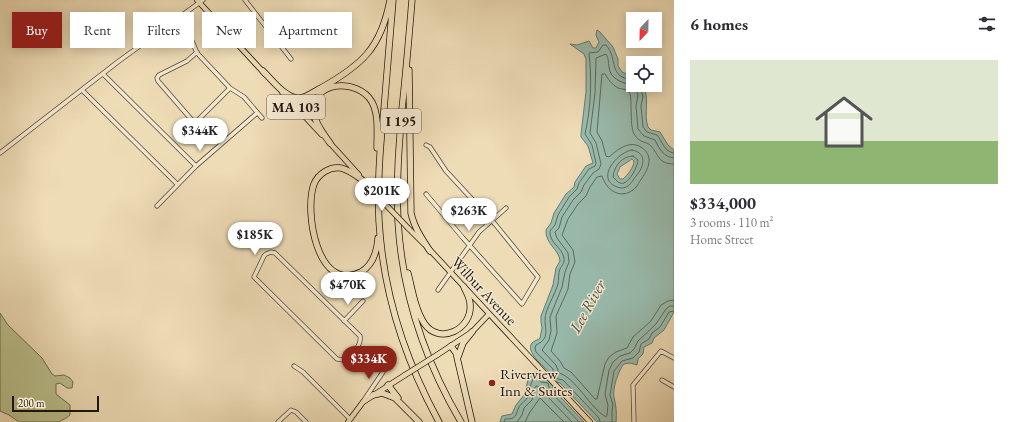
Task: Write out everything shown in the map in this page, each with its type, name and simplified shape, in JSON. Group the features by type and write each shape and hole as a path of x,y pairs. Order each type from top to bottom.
{"highway":[{"path":"263,71 285,92 297,98 302,98 321,88 356,66 374,46 382,31 390,0"},
{"name":"I 195","path":"393,0 379,178 380,236 385,273 398,325 416,375 439,422"},
{"name":"I 195","path":"412,0 397,174 397,206 400,243 409,295 421,336 438,380 461,422"},
{"path":"409,32 411,207 414,224 430,251"},
{"path":"330,143 316,123 314,117 314,107 318,97 324,90 338,86 348,86 363,91 369,98 376,112 379,178"},
{"path":"367,184 350,172 336,168 324,172 314,183 312,199 313,225 321,256 331,270 340,274 351,276 363,271 369,266 374,258 377,246 379,210"},
{"path":"400,243 421,317 425,324 432,330 441,334 451,333 460,329 467,321 470,313 470,304 464,287"},
{"path":"459,366 458,358 461,348 472,332"},
{"path":"451,346 456,352 472,422"},
{"path":"388,385 405,408"},
{"path":"373,394 388,394 395,398 419,422"}],"main road":[{"name":"Wilbur Avenue","path":"200,1 367,184 590,422"},
{"path":"349,420 363,402 373,394 472,332 489,314"}],"street":[{"path":"245,0 291,59"},
{"path":"186,12 200,1"},
{"path":"194,45 197,52 230,88 244,96 257,114 262,118"},
{"path":"0,153 138,48"},
{"path":"197,52 187,61 159,75 157,78 191,119 194,121 198,120 230,88"},
{"path":"103,74 196,166"},
{"path":"82,90 177,184"},
{"path":"157,206 196,166 257,114"},
{"path":"426,145 430,147 446,172 492,220 538,277 522,304 426,194"},
{"path":"438,290 479,232 506,208"},
{"path":"271,252 275,253 344,321 360,338 360,343 344,360 337,359 254,277 264,256 271,252"},
{"path":"344,321 363,301"},
{"path":"356,348 383,372"},
{"path":"634,422 633,385 661,351 674,358"},
{"path":"363,402 383,372 385,361"},
{"path":"294,366 304,372 349,420"},
{"path":"662,380 674,387"},
{"path":"278,422 291,410 296,412 306,422"}],"green space":[{"path":"0,313 8,325 42,358 52,374 55,376 64,375 70,378 73,382 72,388 67,388 60,383 56,384 56,394 70,405 70,415 59,422 19,422 0,411"}],"water":[{"name":"Lee River","path":"597,30 613,47 618,59 618,66 622,72 626,74 626,92 646,92 647,100 646,116 648,127 651,130 660,132 668,145 674,150 674,312 664,330 654,338 652,343 644,347 643,354 638,359 637,365 630,363 624,364 620,370 616,379 614,393 616,422 597,422 560,383 556,382 553,385 553,389 584,422 500,422 502,416 512,414 516,405 524,395 528,380 534,372 537,372 544,379 549,376 549,372 533,355 531,350 532,343 540,338 542,328 541,316 553,285 556,268 560,261 546,235 546,230 551,223 554,213 566,194 574,187 575,182 586,166 593,163 588,146 581,137 586,92 586,59 584,54 570,44 577,45 589,41 593,48 596,48 599,42 596,35","holes":["632,159 634,161 628,174 623,179 620,179 617,174 620,167"]}],"place":[{"name":"Riverview Inn & Suites","path":"492,383"}]}
